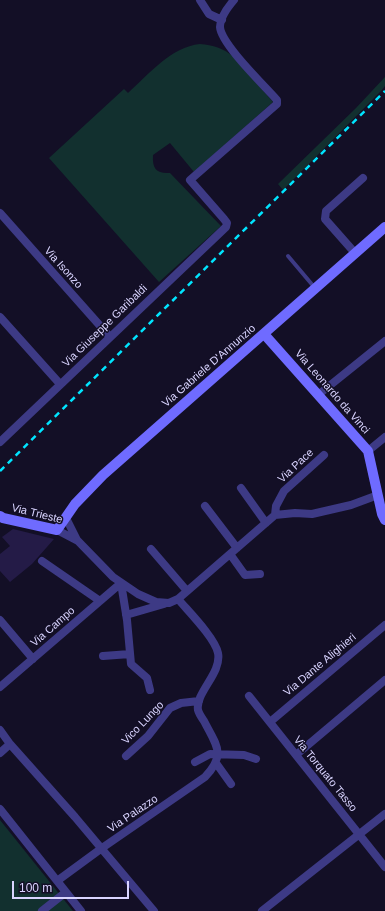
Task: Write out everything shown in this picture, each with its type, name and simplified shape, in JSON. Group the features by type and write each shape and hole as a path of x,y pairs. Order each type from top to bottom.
{"street":[{"path":"200,0 209,14 222,20 225,12 234,0"},
{"name":"Via Giuseppe Garibaldi","path":"0,442 226,227 227,223 224,219 190,180 277,104 277,100 230,48 220,26 222,20"},
{"path":"355,253 326,219 326,211 363,178"},
{"name":"Via Isonzo","path":"0,213 110,337"},
{"name":"Via Gabriele D'Annunzio","path":"57,530 75,504 103,475 385,227"},
{"path":"0,317 3,327 60,384"},
{"name":"Via Leonardo da Vinci","path":"264,334 368,451 382,514 385,520"},
{"path":"318,395 385,341"},
{"path":"368,451 385,437"},
{"name":"Via Pace","path":"275,515 276,506 284,491 324,455"},
{"path":"241,488 266,523"},
{"path":"126,615 178,599 275,515 312,514 351,505 378,495"},
{"path":"204,506 237,548"},
{"name":"Via Trieste","path":"0,516 57,530 78,541 113,577 121,583 138,594 156,602 169,603"},
{"path":"66,518 78,541"},
{"path":"151,549 187,591"},
{"path":"230,554 245,575 260,574"},
{"path":"42,561 100,601"},
{"path":"121,583 131,664 147,678 150,690"},
{"name":"Via Campo","path":"0,687 121,583"},
{"path":"178,599 214,643 218,654 216,668 199,701 198,710 217,747 217,759"},
{"path":"0,620 33,659"},
{"name":"Via Dante Alighieri","path":"270,722 385,625"},
{"path":"103,656 130,654"},
{"path":"296,755 385,680"},
{"name":"Via Torquato Tasso","path":"249,696 385,867"},
{"name":"Vico Lungo","path":"126,756 148,736 170,708 181,703 199,701"},
{"path":"0,730 10,744 102,848 154,911"},
{"path":"0,753 10,744"},
{"path":"195,762 210,754 217,759 230,784"},
{"path":"217,759 244,755 256,759"},
{"name":"Via Palazzo","path":"58,882 102,848 205,777 214,767 217,759"},
{"path":"0,809 81,911"},
{"path":"264,910 385,814"},
{"path":"42,911 66,892"}],"lane":[{"path":"288,256 315,289"}],"green space":[{"path":"200,44 209,45 226,51 234,57 273,102 194,172 170,143 153,155 153,164 156,170 162,173 170,173 221,226 159,282 49,158 124,89 128,93 161,62 179,50"},
{"path":"385,77 385,86 381,91 283,190 278,184 356,108"},
{"path":"0,820 73,911 0,911"}],"building":[{"path":"13,529 54,539 32,564 10,582 0,571 0,554 10,546 2,537"}],"railway":[{"path":"0,471 385,91"}]}
